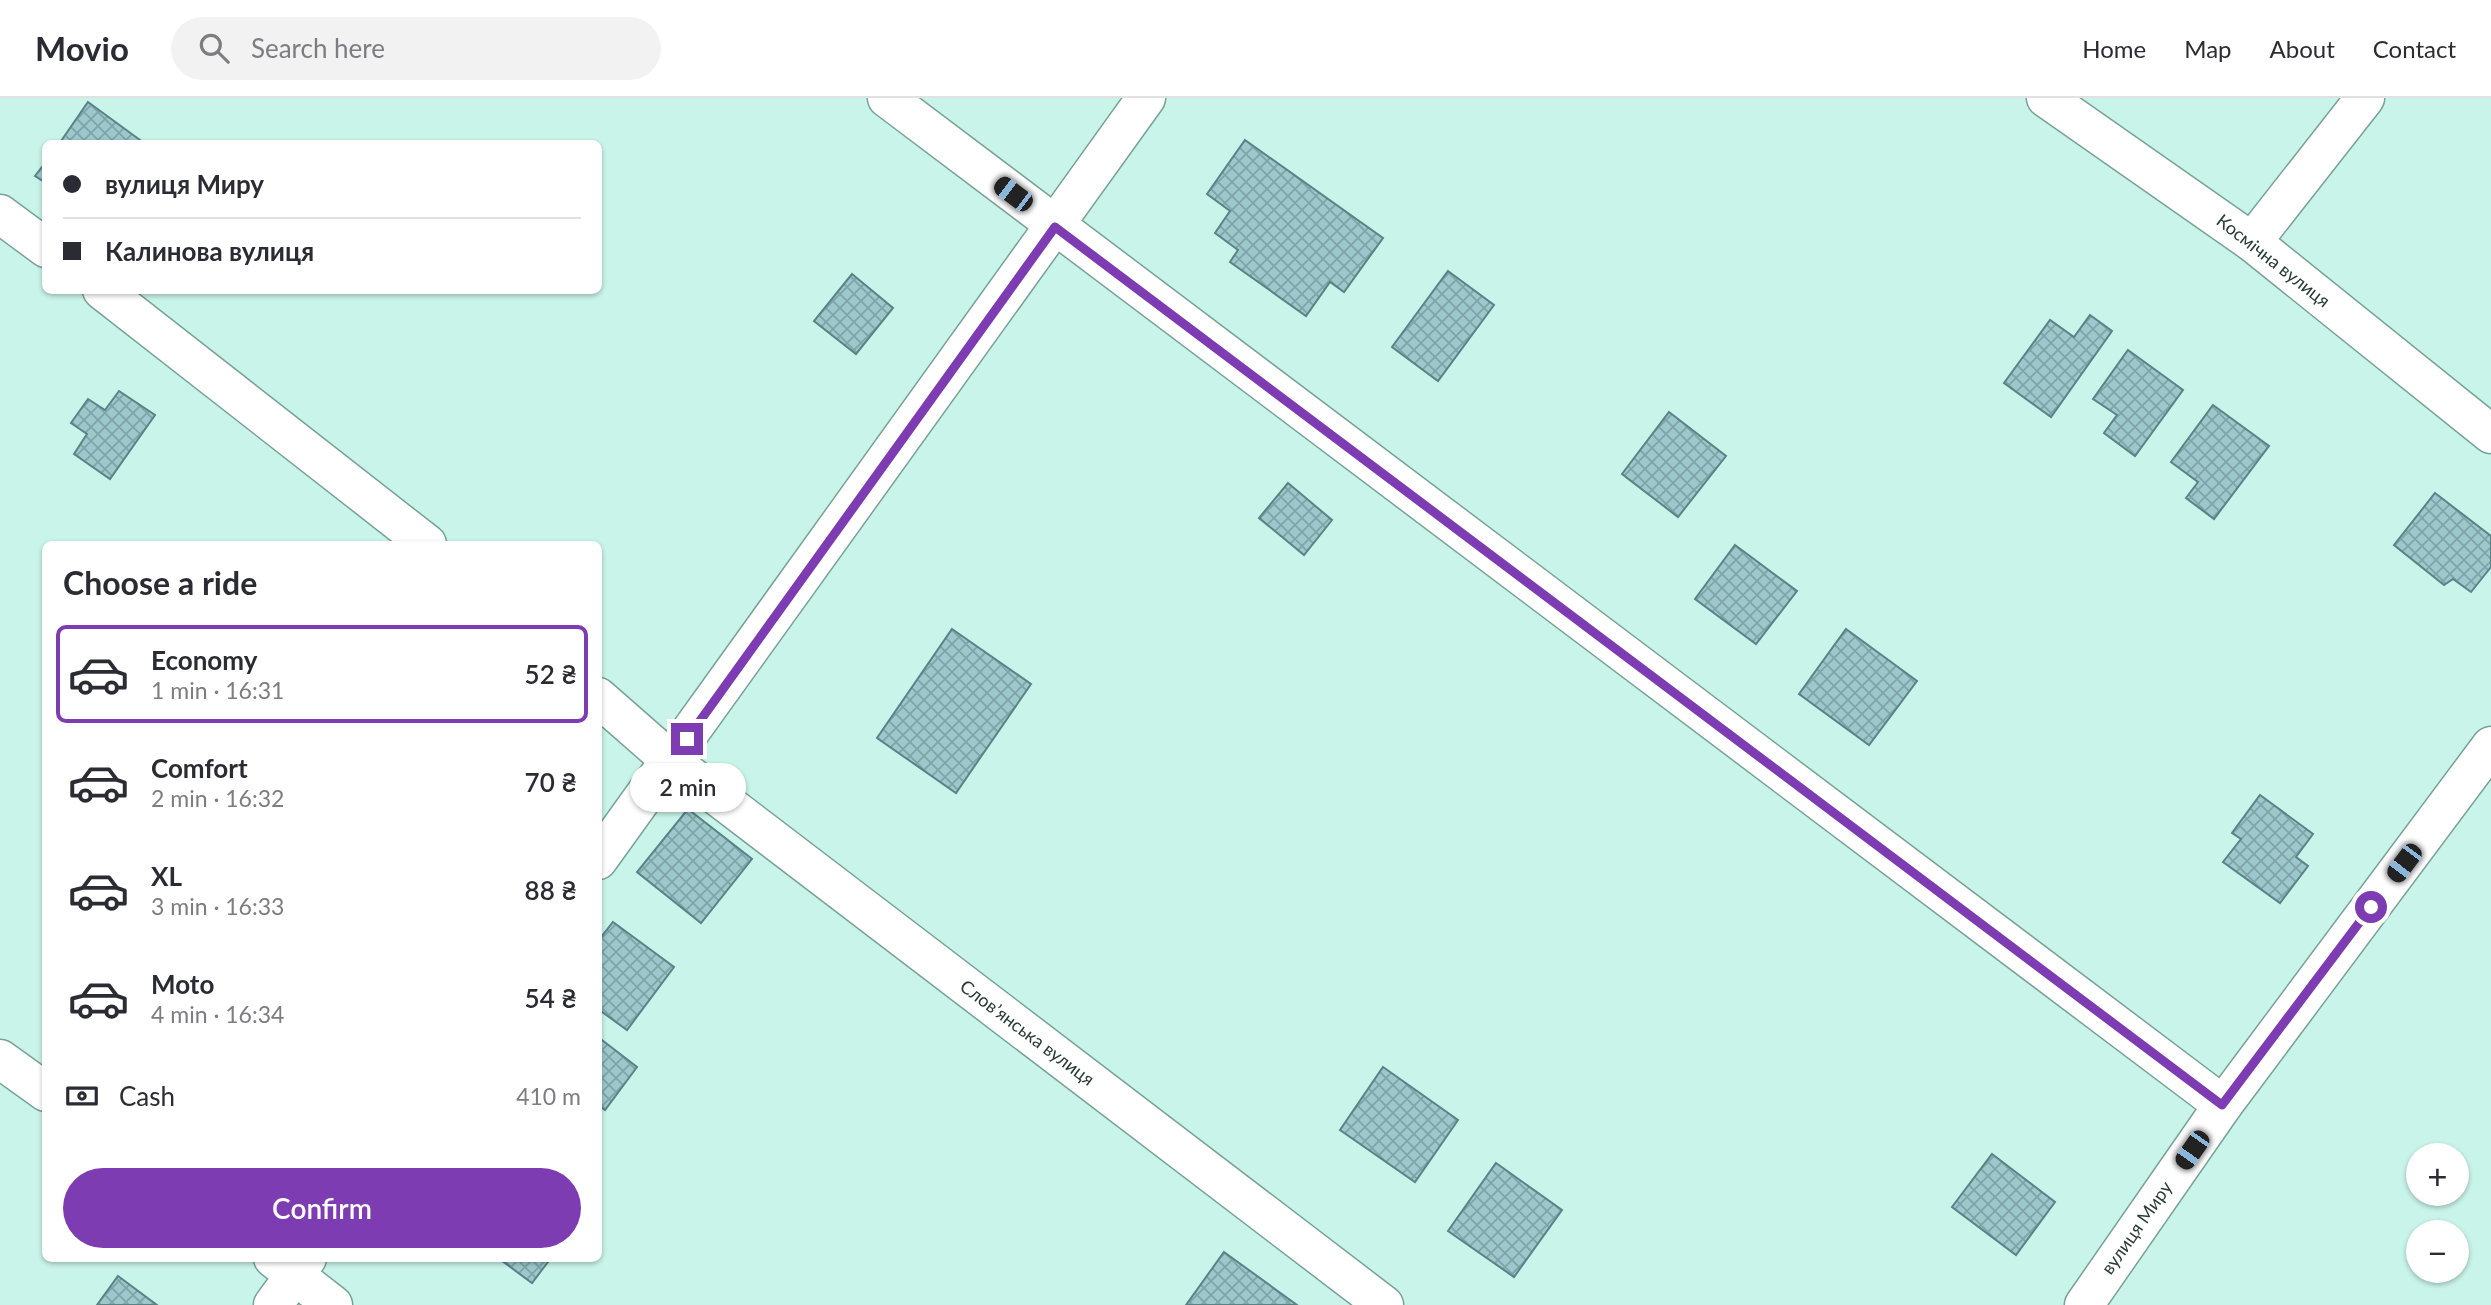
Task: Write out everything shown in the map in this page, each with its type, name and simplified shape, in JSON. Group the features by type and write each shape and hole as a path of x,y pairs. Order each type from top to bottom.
{"street":[{"path":"887,98 2222,1105"},
{"path":"602,855 1146,98"},
{"name":"Космічна вулиця","path":"2046,98 2252,242 2491,435"},
{"path":"2252,242 2365,98"},
{"path":"0,214 42,245"},
{"path":"107,294 423,541"},
{"name":"Словʼянська вулиця","path":"602,701 671,761 1384,1305"},
{"name":"вулиця Миру","path":"2084,1305 2222,1105 2491,746"},
{"path":"0,1059 42,1089"},
{"path":"273,1305 292,1264 333,1305"}],"building":[{"path":"88,102 140,140 62,140"},
{"path":"1245,140 1383,238 1344,292 1330,282 1306,316 1230,262 1238,250 1215,233 1230,211 1207,194"},
{"path":"42,167 42,180 35,176"},
{"path":"1448,271 1494,305 1438,381 1392,347"},
{"path":"852,274 893,308 856,354 814,321"},
{"path":"2090,315 2112,331 2051,417 2004,383 2050,320 2074,337"},
{"path":"2128,350 2183,390 2135,456 2104,433 2117,415 2093,399"},
{"path":"119,391 155,415 110,479 74,454 87,434 71,423 88,399 105,410"},
{"path":"2213,405 2269,446 2214,519 2186,498 2198,482 2171,462"},
{"path":"1669,412 1726,456 1678,517 1622,474"},
{"path":"1288,483 1332,520 1304,555 1259,518"},
{"path":"2435,493 2491,536 2491,567 2471,592 2453,579 2444,585 2394,545"},
{"path":"1735,545 1797,591 1756,644 1695,599"},
{"path":"952,629 1031,684 956,793 877,738"},
{"path":"1846,629 1917,681 1869,745 1799,694"},
{"path":"2260,795 2313,834 2296,857 2308,866 2280,903 2223,862 2241,839 2232,833"},
{"path":"688,809 752,859 701,923 637,872"},
{"path":"613,922 674,967 627,1030 602,1012 602,936"},
{"path":"602,1040 637,1067 605,1110 602,1108"},
{"path":"1383,1067 1458,1120 1415,1182 1340,1130"},
{"path":"1992,1154 2055,1202 2016,1255 1952,1207"},
{"path":"1496,1163 1562,1210 1514,1277 1448,1231"},
{"path":"1224,1252 1297,1305 1186,1305"},
{"path":"503,1262 548,1262 532,1283"},
{"path":"118,1276 157,1305 97,1305"}],"route":[{"path":"687,739 1055,227 2222,1105 2371,907"}]}
